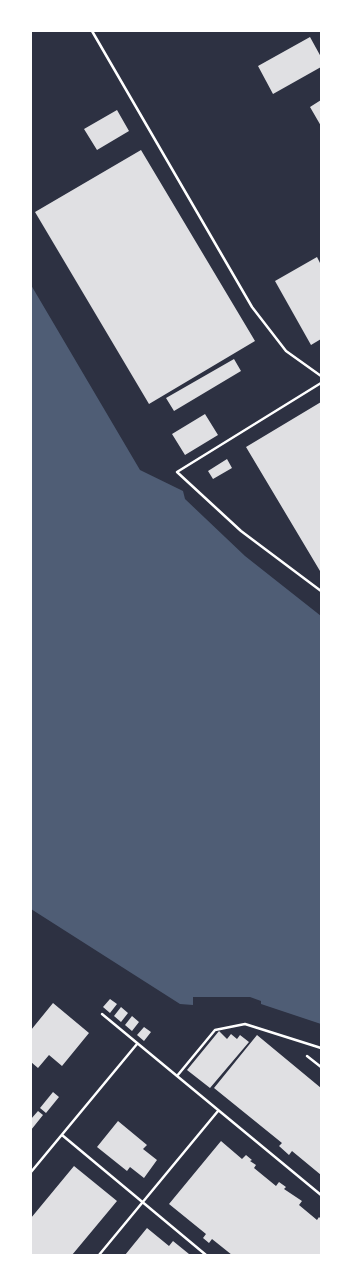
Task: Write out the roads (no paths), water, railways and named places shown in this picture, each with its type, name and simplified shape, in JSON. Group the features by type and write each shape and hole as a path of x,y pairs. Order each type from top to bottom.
{"lane":[{"path":"92,31 252,307 286,351 321,376"},
{"path":"321,383 177,472 241,531 321,591"},
{"path":"102,1014 321,1195"},
{"path":"177,1076 215,1030 245,1024 321,1048"},
{"path":"31,1172 138,1044"},
{"path":"307,1056 321,1067"},
{"path":"99,1255 219,1110"},
{"path":"62,1135 206,1255"}],"water":[{"path":"31,285 140,470 183,491 185,499 245,556 321,616 321,1024 261,1004 261,1001 250,997 193,997 193,1005 180,1004 31,909"}]}
